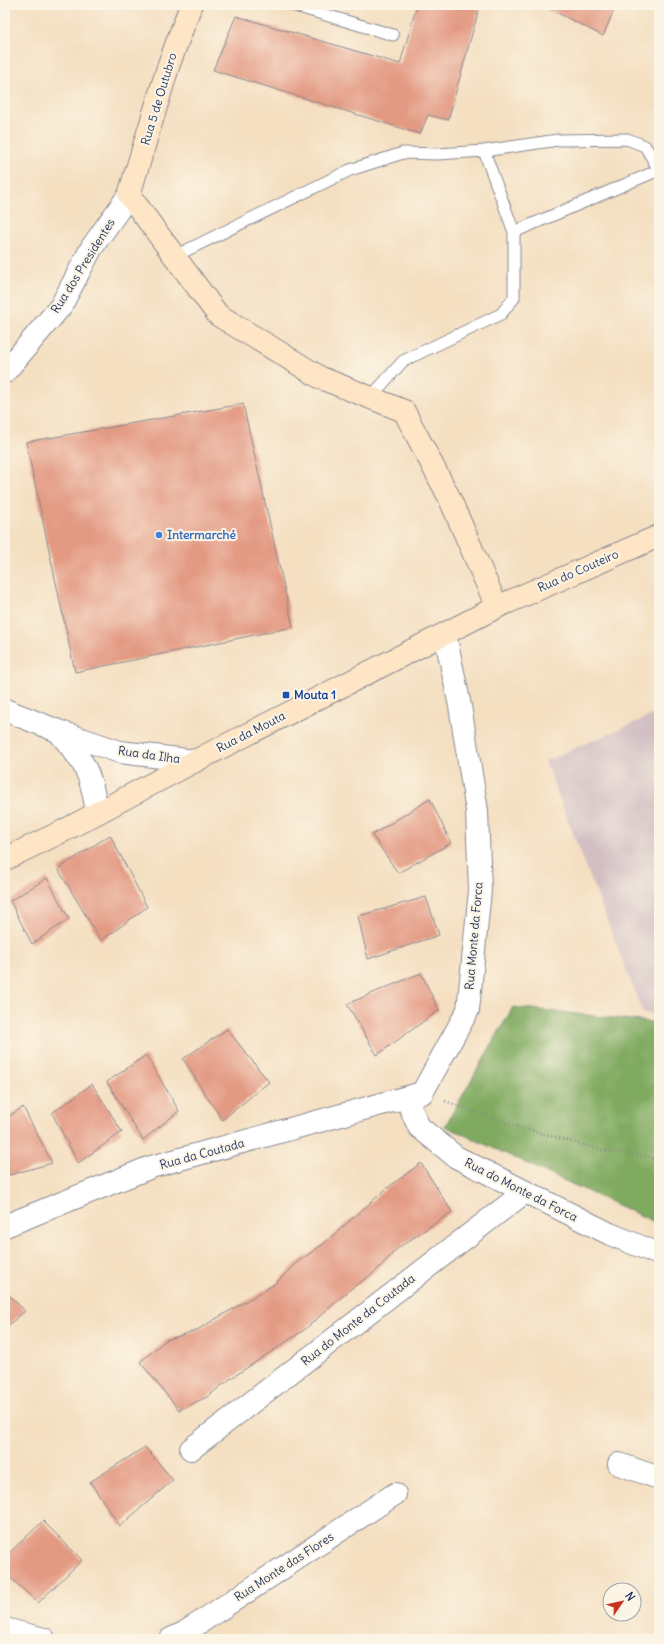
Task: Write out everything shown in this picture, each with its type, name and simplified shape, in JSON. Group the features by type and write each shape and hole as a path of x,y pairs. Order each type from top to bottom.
{"street":[{"name":"Rua 5 de Outubro","path":"130,195 169,64 191,5"},
{"path":"130,195 218,315 321,378 404,411 449,497 497,607"},
{"name":"Rua dos Presidentes","path":"5,372 61,306 92,247 130,195"},
{"name":"Rua do Couteiro","path":"497,607 659,536"},
{"name":"Rua da Mouta","path":"5,859 497,607"},
{"name":"Rua Monte da Forca","path":"414,1096 468,1010 480,890 477,811 460,706 445,634"},
{"name":"Rua da Ilha","path":"5,710 58,731 120,752 195,761"},
{"name":"Rua da Ilha","path":"58,731 82,760 93,785 97,813"},
{"name":"Rua do Monte da Forca","path":"414,1096 419,1127 456,1157 610,1234 659,1254"},
{"name":"Rua da Coutada","path":"5,1226 151,1167 414,1096"},
{"name":"Rua do Monte da Coutada","path":"191,1449 525,1192"},
{"path":"619,1464 659,1478"},
{"name":"Rua Monte das Flores","path":"171,1639 184,1633 396,1494"},
{"path":"5,1629 44,1639"}],"lane":[{"path":"292,5 393,35"},
{"path":"175,256 350,170 403,153 438,154 484,151 558,140 627,139 645,146 659,170 514,232"},
{"path":"370,398 403,361 501,314 514,298 514,232 484,151"}],"path":[{"path":"414,1096 606,1151 648,1156 659,1161"}],"shaded area":[{"path":"659,712 659,1014 643,1013 545,761"}],"green space":[{"path":"513,1007 659,1023 659,1224 445,1126"}],"building":[{"path":"417,5 480,5 448,120 428,115 420,134 213,70 236,16 400,64"},
{"path":"542,5 616,5 603,36"},
{"name":"Intermarché","path":"243,404 293,627 75,672 26,442"},
{"path":"430,799 451,843 398,873 372,835"},
{"path":"110,835 147,907 101,941 58,869"},
{"path":"47,878 69,919 32,944 10,901"},
{"path":"426,897 439,935 368,959 358,916"},
{"path":"421,973 439,1010 377,1055 347,1004"},
{"path":"227,1029 269,1082 222,1120 183,1059"},
{"path":"146,1055 179,1111 143,1140 107,1082"},
{"path":"92,1084 122,1132 78,1163 52,1113"},
{"path":"23,1107 52,1163 10,1175 5,1168 5,1119"},
{"path":"421,1163 452,1212 398,1248 375,1272 352,1288 304,1330 230,1379 207,1397 179,1410 140,1362 166,1340 197,1330 275,1284 296,1263 322,1245 386,1189"},
{"path":"5,1291 25,1311 5,1328"},
{"path":"145,1447 173,1480 120,1526 90,1482"},
{"path":"43,1521 82,1560 38,1603 5,1573 5,1557"}],"place":[{"name":"Intermarché","path":"159,535"},
{"name":"Mouta 1","path":"286,695"}]}
